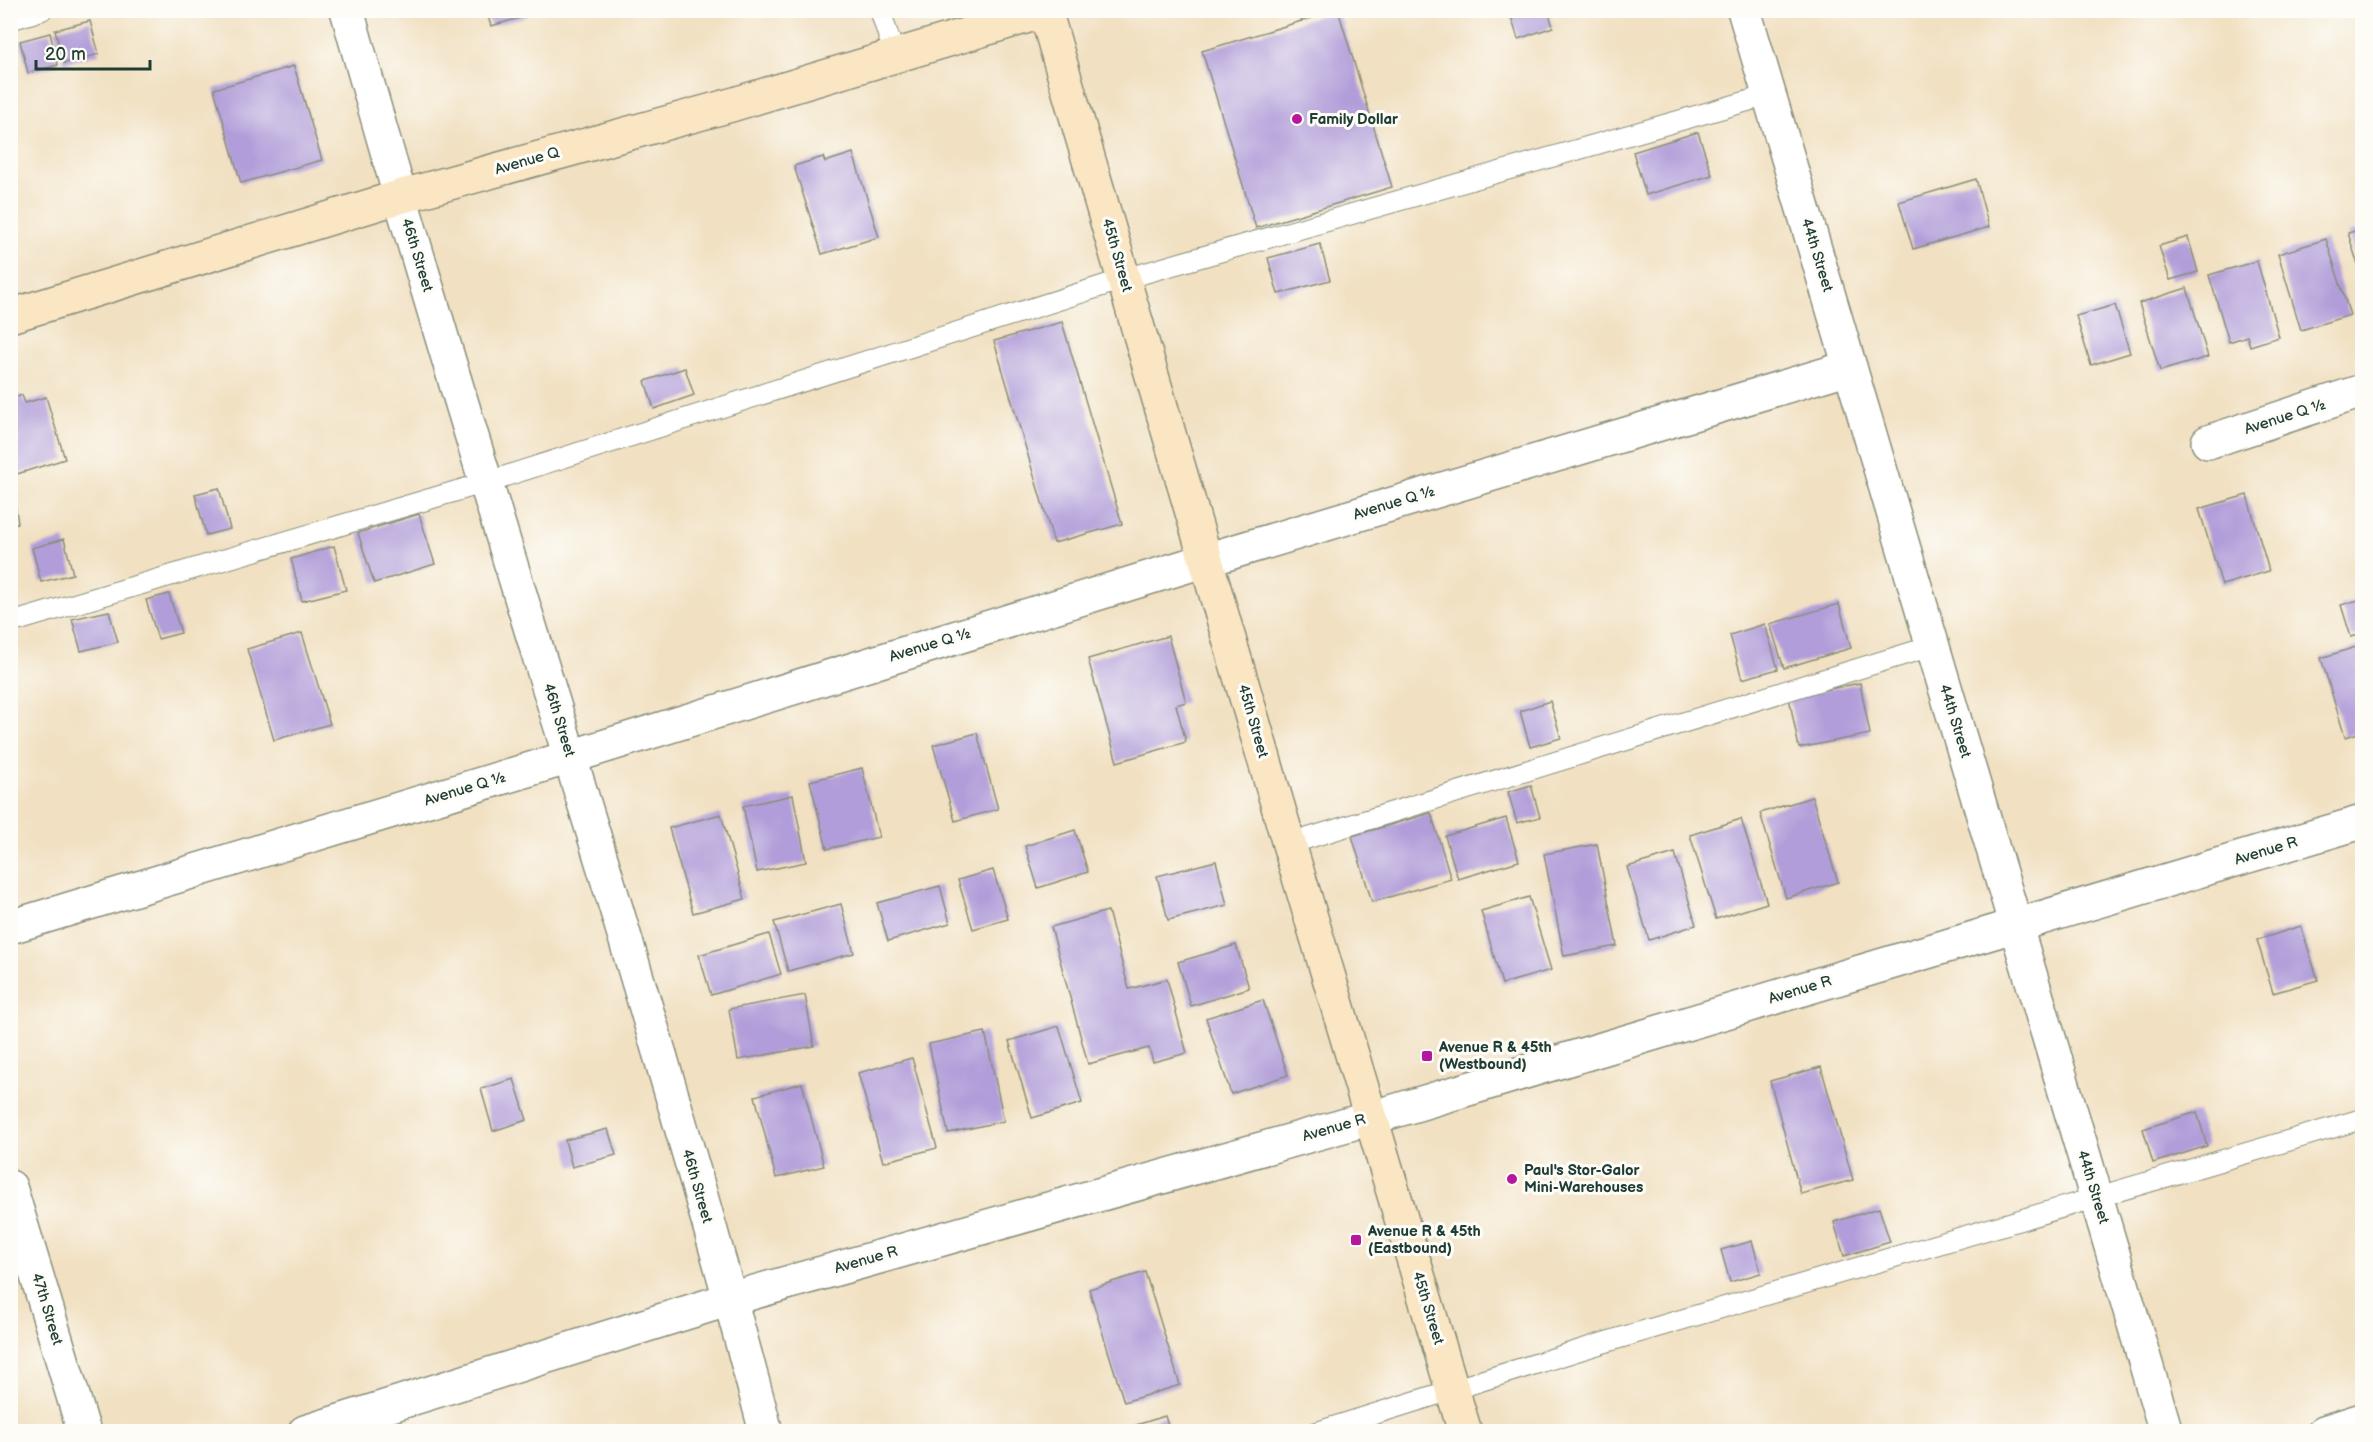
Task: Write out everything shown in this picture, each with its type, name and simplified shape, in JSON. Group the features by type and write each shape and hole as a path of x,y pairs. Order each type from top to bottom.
{"main road":[{"name":"Avenue Q","path":"10,316 399,197 731,105 1045,11"},
{"name":"45th Street","path":"1045,11 1289,844 1465,1431"}],"street":[{"name":"46th Street","path":"347,10 399,197 570,757 730,1299 766,1431"},
{"name":"44th Street","path":"1744,10 2166,1431"},
{"name":"Avenue Q ½","path":"10,927 1206,560 1850,368"},
{"name":"Avenue Q ½","path":"2208,442 2362,391"},
{"name":"Avenue R","path":"304,1431 730,1299 1371,1118 2362,822"},
{"name":"47th Street","path":"10,1187 15,1221 84,1431"},
{"path":"2324,1431 2362,1420"}],"lane":[{"path":"10,20 42,10"},
{"path":"880,10 895,56"},
{"path":"10,623 487,482 1124,279 1769,95"},
{"path":"1289,844 1932,646"},
{"path":"1317,1431 1596,1345 2362,1119"}],"building":[{"path":"486,10 525,10 527,16 491,26"},
{"name":"Family Dollar","path":"1338,10 1392,187 1256,228 1202,51"},
{"path":"1509,10 1548,10 1553,27 1518,39"},
{"path":"90,21 99,54 64,63 55,30"},
{"path":"50,33 58,65 28,73 20,41"},
{"path":"294,66 322,160 241,183 214,89"},
{"path":"1698,132 1712,175 1646,195 1633,152"},
{"path":"853,153 879,237 822,254 794,166 823,157 825,162"},
{"path":"1976,179 1989,227 1913,249 1899,202"},
{"path":"2362,229 2362,278 2348,233"},
{"path":"2188,237 2198,272 2170,280 2159,246"},
{"path":"2326,239 2350,315 2301,330 2278,254"},
{"path":"1320,244 1330,280 1278,294 1268,258"},
{"path":"2257,261 2279,337 2250,346 2247,336 2229,342 2209,275"},
{"path":"2187,288 2208,357 2160,371 2139,303"},
{"path":"2115,305 2130,353 2091,365 2076,316"},
{"path":"1062,322 1122,524 1054,543 994,341"},
{"path":"685,368 694,395 654,409 645,381"},
{"path":"22,395 25,403 46,397 65,459 17,474 10,453 10,399"},
{"path":"219,488 230,529 206,535 195,494"},
{"path":"2247,495 2269,571 2222,585 2199,509"},
{"path":"15,504 18,523 10,525 10,505"},
{"path":"419,514 435,564 374,583 358,533"},
{"path":"64,539 73,574 41,582 32,548"},
{"path":"334,546 346,590 302,601 291,559"},
{"path":"169,594 181,633 158,639 146,600"},
{"path":"2362,599 2362,634 2351,637 2341,605"},
{"path":"1839,604 1851,648 1784,668 1770,624"},
{"path":"109,611 118,642 81,651 72,619"},
{"path":"1765,624 1778,669 1742,679 1730,635"},
{"path":"302,633 330,724 274,740 247,649"},
{"path":"1168,636 1186,702 1176,705 1186,742 1117,762 1088,659"},
{"path":"2362,645 2362,732 2345,737 2321,658"},
{"path":"1860,683 1870,734 1799,748 1789,697"},
{"path":"1550,701 1561,738 1530,747 1520,711"},
{"path":"977,733 998,809 955,821 933,745"},
{"path":"862,768 879,837 827,849 810,781"},
{"path":"1531,785 1540,817 1517,823 1508,792"},
{"path":"793,795 806,862 757,872 743,806"},
{"path":"1812,797 1838,882 1786,898 1760,813"},
{"path":"1431,813 1451,879 1372,902 1352,836"},
{"path":"721,814 745,899 693,913 669,828"},
{"path":"1506,818 1519,861 1458,879 1445,836"},
{"path":"1741,819 1767,903 1716,919 1690,835"},
{"path":"1075,830 1088,872 1038,888 1025,846"},
{"path":"1597,844 1617,946 1564,956 1544,854"},
{"path":"1675,853 1696,925 1649,940 1627,867"},
{"path":"1216,861 1227,905 1168,920 1157,876"},
{"path":"993,870 1008,919 973,929 958,880"},
{"path":"940,886 950,923 888,941 877,903"},
{"path":"1529,897 1551,970 1502,984 1481,911"},
{"path":"841,904 854,953 788,971 774,922"},
{"path":"1108,911 1129,989 1167,979 1187,1053 1153,1062 1149,1048 1088,1064 1051,927"},
{"path":"2301,926 2318,980 2273,993 2257,940"},
{"path":"769,934 781,974 711,995 699,955"},
{"path":"1236,945 1249,988 1191,1006 1178,962"},
{"path":"805,995 814,1046 738,1060 729,1009"},
{"path":"1263,1000 1288,1075 1231,1094 1206,1018"},
{"path":"1059,1026 1082,1103 1032,1118 1009,1041"},
{"path":"985,1032 1004,1121 948,1133 929,1044"},
{"path":"912,1058 937,1148 883,1162 858,1073"},
{"path":"1821,1067 1853,1180 1801,1194 1770,1081"},
{"path":"514,1079 527,1120 493,1131 481,1089"},
{"path":"802,1083 824,1166 776,1178 755,1096"},
{"path":"2197,1112 2207,1146 2153,1163 2143,1129"},
{"path":"608,1129 616,1155 572,1167 565,1140"},
{"path":"1879,1208 1890,1242 1844,1256 1834,1222"},
{"path":"1752,1241 1761,1273 1730,1282 1721,1250"},
{"path":"1145,1272 1180,1385 1124,1402 1089,1289"},
{"path":"1165,1416 1170,1432 1117,1432 1117,1431"}],"place":[{"name":"Family Dollar","path":"1297,119"},
{"name":"Avenue R & 45th (Westbound)","path":"1427,1056"},
{"name":"Paul's Stor-Galor Mini-Warehouses","path":"1512,1179"},
{"name":"Avenue R & 45th (Eastbound)","path":"1356,1240"}]}
